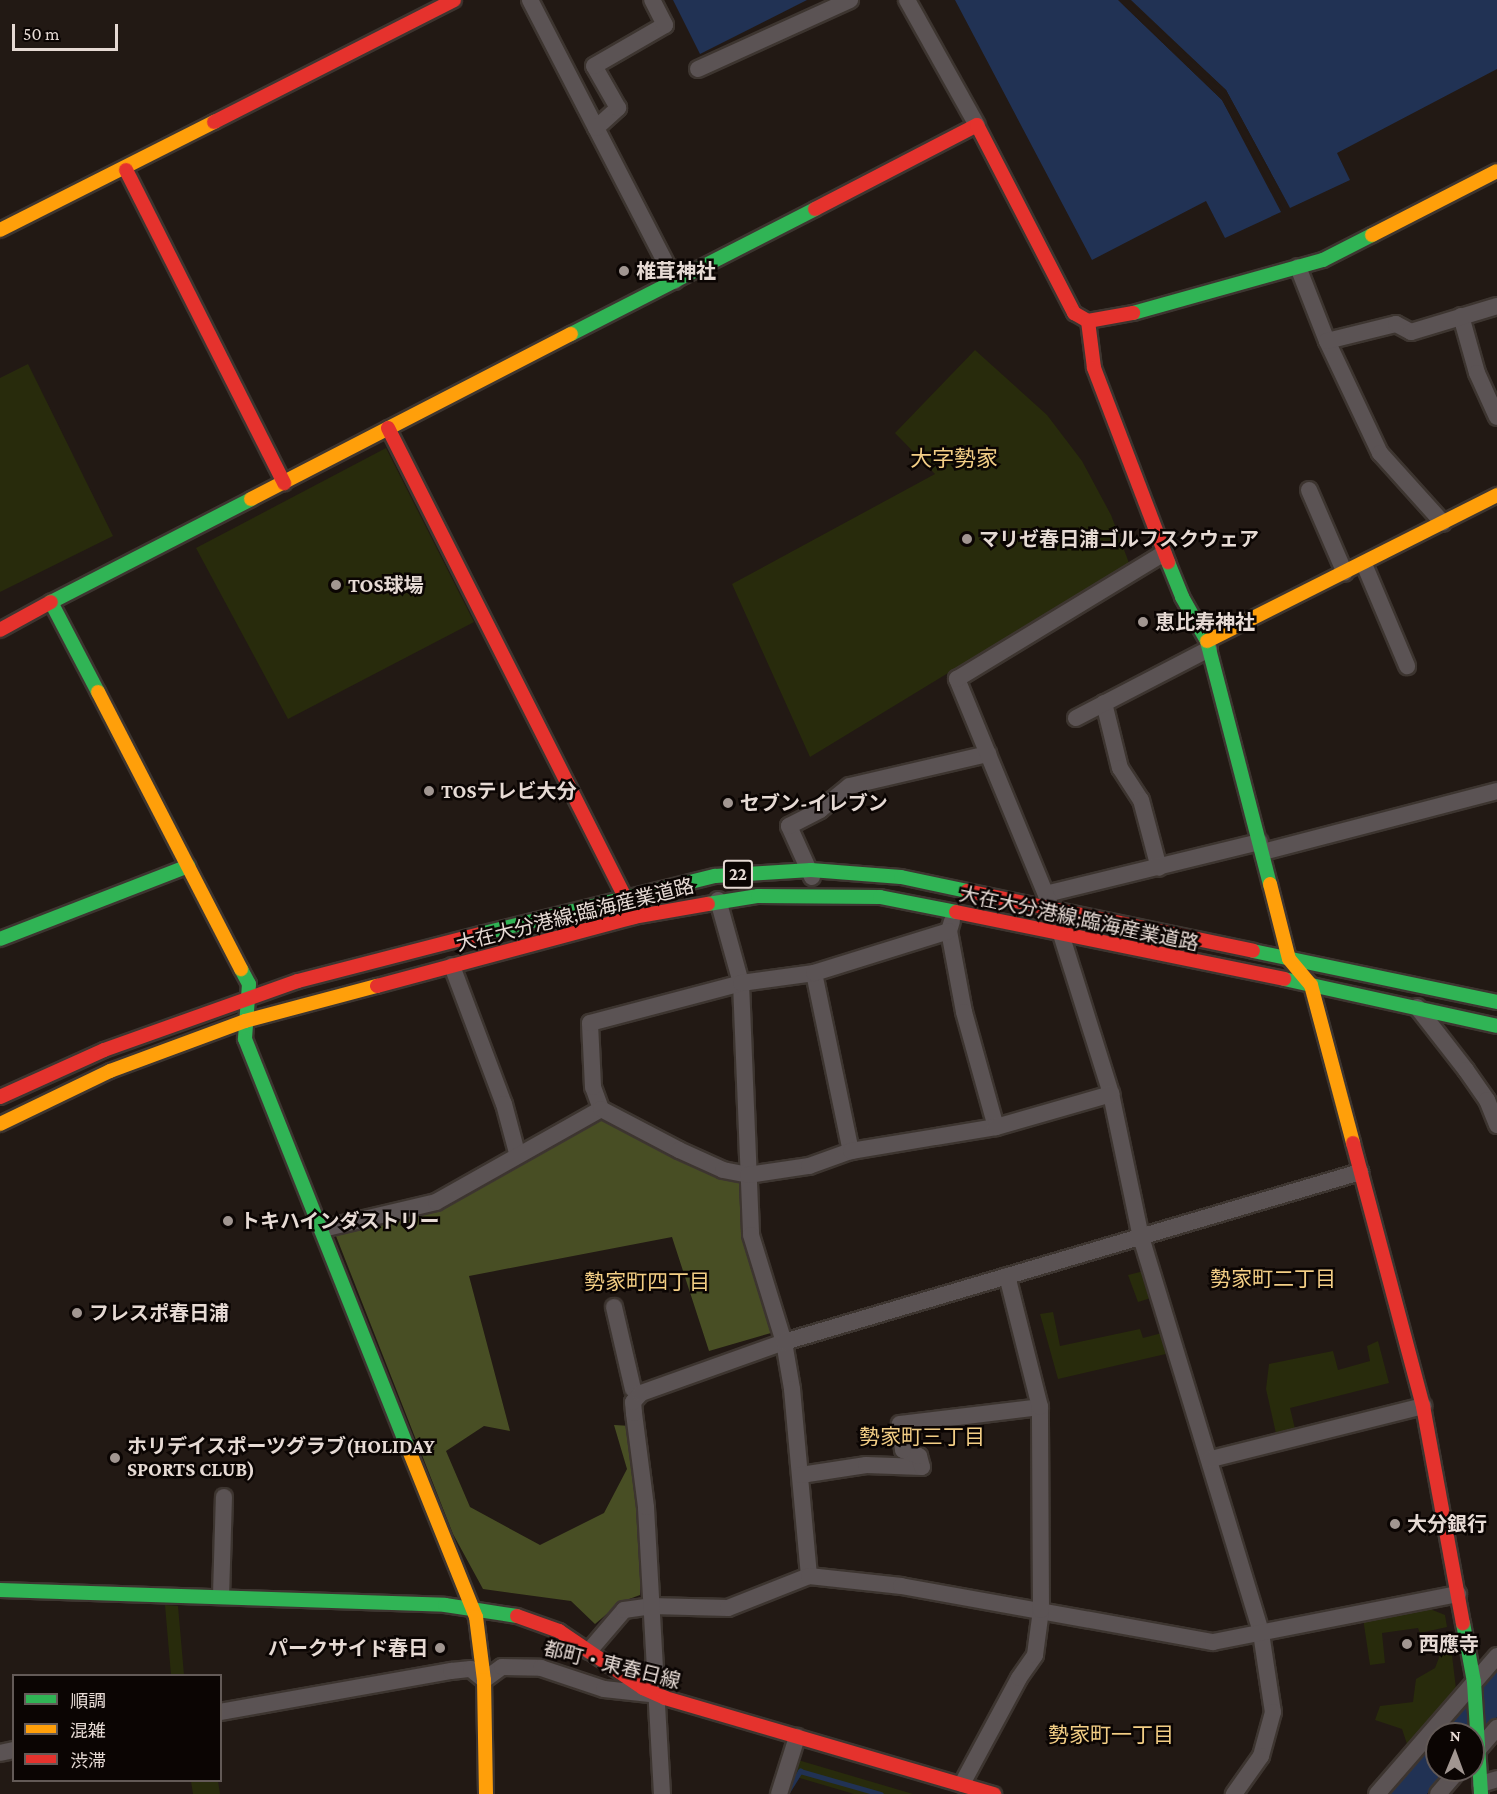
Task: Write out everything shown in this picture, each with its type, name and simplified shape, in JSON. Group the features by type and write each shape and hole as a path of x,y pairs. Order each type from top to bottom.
{"street":[{"path":"0,230 126,170 454,0"},
{"path":"530,0 675,281"},
{"path":"596,128 618,108 594,66 665,25 652,0"},
{"path":"698,69 850,0"},
{"path":"907,0 977,125 1074,314 1088,321 1109,321 1340,253 1497,171"},
{"path":"0,630 977,125"},
{"path":"126,170 284,483"},
{"path":"1298,267 1327,341 1380,453 1443,523"},
{"path":"1327,341 1396,324 1411,332 1497,306"},
{"path":"1461,316 1476,373 1497,417"},
{"path":"1088,321 1094,368 1182,597 1208,645 1289,959 1311,985 1422,1406 1474,1685 1476,1722"},
{"path":"388,428 626,895 634,917"},
{"path":"1309,490 1345,573"},
{"path":"1076,718 1208,645 1497,495"},
{"path":"1164,553 957,679 1048,900 1159,868 1261,847 1497,791"},
{"path":"1364,564 1407,666"},
{"path":"51,602 248,982 251,996 245,1021 245,1038 482,1637 486,1794"},
{"path":"1104,703 1120,768 1141,800 1159,868"},
{"path":"813,895 811,870 789,826 820,810 850,786 988,754"},
{"path":"0,939 188,866"},
{"name":"大在大分港線;臨海産業道路","path":"0,1097 74,1062 251,996 626,895 715,876 811,870 901,877 1048,900 1289,959 1497,1002"},
{"name":"大在大分港線;臨海産業道路","path":"0,1124 110,1071 245,1021 634,917 718,900 813,895 880,897 1415,1006 1497,1026"},
{"path":"718,900 741,983 751,1235 784,1342 801,1475 809,1576"},
{"path":"955,912 949,931 964,1012 996,1127"},
{"path":"949,931 814,973 741,983 590,1023 593,1087 601,1109 723,1170 747,1175 809,1166 851,1151 996,1127 1111,1094"},
{"path":"1061,934 1111,1094 1141,1237 1211,1459 1261,1632 1273,1712 1261,1756 1234,1794"},
{"path":"452,966 504,1104 517,1153"},
{"path":"814,973 851,1151"},
{"path":"1415,1006 1487,1100 1497,1125"},
{"path":"322,1229 436,1202 517,1153 601,1109"},
{"path":"662,1794 645,1485 633,1402 653,1387 784,1342 1360,1172"},
{"path":"952,1786 1035,1655 1041,1610 1040,1407 1007,1276"},
{"path":"614,1307 633,1389"},
{"path":"1211,1459 1422,1406"},
{"path":"801,1475 867,1465 922,1467 919,1456 903,1450 900,1424 1040,1407"},
{"path":"221,1596 224,1497"},
{"path":"589,1651 618,1614 633,1607 728,1608 809,1576 901,1586 1041,1610 1184,1640 1213,1642 1458,1594"},
{"path":"0,1590 221,1596 471,1607 533,1620 589,1651 657,1695"},
{"path":"1377,1794 1497,1656"},
{"name":"都町・東春日線","path":"484,1680 502,1667 524,1666 604,1689 657,1695 952,1786 994,1794"},
{"path":"222,1712 452,1671 471,1669 484,1680"},
{"path":"1485,1741 1497,1728"},
{"path":"779,1794 797,1737"},
{"path":"1438,1794 1449,1782"}],"green space":[{"name":"マリゼ春日浦ゴルフスクウェア","path":"975,350 1047,415 1082,461 1111,515 1129,563 810,757 732,584 935,474 895,433"},
{"path":"28,364 113,536 0,592 0,378"},
{"name":"TOS球場","path":"386,448 474,622 288,719 196,548"},
{"path":"602,1113 742,1178 747,1238 771,1333 709,1351 672,1237 469,1276 510,1431 484,1426 446,1451 470,1507 540,1545 604,1513 627,1469 614,1425 631,1426 642,1513 640,1595 621,1602 595,1624 571,1601 483,1589 453,1534 334,1231 437,1207"},
{"path":"1144,1271 1151,1298 1138,1302 1128,1275"},
{"path":"1053,1312 1060,1346 1140,1329 1143,1338 1162,1333 1170,1353 1058,1379 1040,1314"},
{"path":"1378,1341 1389,1383 1290,1408 1296,1433 1277,1438 1266,1389 1269,1364 1333,1351 1338,1370 1370,1361 1367,1346"},
{"path":"1415,1603 1445,1615 1447,1627 1420,1633 1418,1628 1382,1633 1385,1663 1370,1665 1363,1618"},
{"path":"165,1605 178,1606 184,1674 171,1674"},
{"path":"1451,1647 1457,1697 1435,1722 1425,1722 1425,1733 1417,1742 1407,1744 1402,1729 1375,1720 1380,1706 1413,1702 1416,1679 1435,1668 1442,1650"},
{"path":"798,1760 913,1794 854,1794 793,1776"},
{"path":"191,1782 218,1782 220,1794 193,1794"}],"water":[{"path":"673,0 807,0 700,54"},
{"path":"955,0 1118,0 1222,100 1281,212 1225,238 1206,201 1092,260"},
{"path":"1131,0 1497,0 1497,69 1337,153 1350,180 1290,208 1226,90"},
{"path":"1497,1670 1497,1717 1485,1730 1485,1722 1452,1722"},
{"path":"1425,1752 1425,1782 1438,1782 1427,1794 1388,1794"}],"pier":[{"path":"1118,0 1224,98 1284,211 1222,100"},
{"path":"1128,0 1226,90 1290,208 1224,92"}],"waterway":[{"path":"787,1792 800,1771 881,1794"}],"traffic: fast":[{"path":"571,334 815,209"},
{"path":"1133,313 1323,260 1372,235"},
{"path":"98,692 51,602 251,499"},
{"path":"1168,562 1182,597 1207,641 1270,884"},
{"path":"0,939 188,866"},
{"path":"480,934 715,876 811,870 901,877 967,891"},
{"path":"708,904 758,896 880,897 956,912"},
{"path":"1253,951 1497,1002"},
{"path":"241,969 249,984 245,1039 408,1448"},
{"path":"1284,979 1497,1026"},
{"path":"0,1590 445,1605 517,1616"},
{"path":"1463,1623 1474,1682 1481,1794"}],"traffic: slow":[{"path":"0,230 214,122"},
{"path":"1372,235 1497,171"},
{"path":"251,499 571,334"},
{"path":"1207,641 1497,495"},
{"path":"98,692 241,969"},
{"path":"1270,884 1289,959 1311,985 1353,1143"},
{"path":"0,1124 110,1071 245,1021 377,986"},
{"path":"408,1448 476,1617 484,1680 486,1794"}],"traffic: jam":[{"path":"214,122 454,0"},
{"path":"815,209 977,125 1074,313 1088,321 1133,313"},
{"path":"126,170 284,483"},
{"path":"1088,321 1094,368 1168,562"},
{"path":"388,428 633,913"},
{"path":"0,630 51,602"},
{"path":"967,891 1253,951"},
{"path":"377,986 634,917 708,904"},
{"path":"956,912 1284,979"},
{"path":"0,1097 104,1050 298,981 480,934"},
{"path":"1353,1143 1423,1406 1463,1623"},
{"path":"517,1616 559,1631 643,1688 665,1698 994,1794"}],"place":[{"name":"椎茸神社","path":"624,271"},
{"name":"マリゼ春日浦ゴルフスクウェア","path":"967,539"},
{"name":"TOS球場","path":"336,585"},
{"name":"恵比寿神社","path":"1143,622"},
{"name":"TOSテレビ大分","path":"429,791"},
{"name":"セブン-イレブン","path":"728,803"},
{"name":"トキハインダストリー","path":"228,1221"},
{"name":"フレスポ春日浦","path":"77,1313"},
{"name":"ホリデイスポーツグラブ(HOLIDAY SPORTS CLUB)","path":"115,1458"},
{"name":"大分銀行","path":"1395,1524"},
{"name":"西應寺","path":"1407,1644"},
{"name":"パークサイド春日","path":"440,1648"}],"district":[{"name":"大字勢家","path":"954,459"},
{"name":"勢家町二丁目","path":"1273,1279"},
{"name":"勢家町四丁目","path":"647,1282"},
{"name":"勢家町三丁目","path":"922,1437"},
{"name":"勢家町一丁目","path":"1111,1735"}]}
